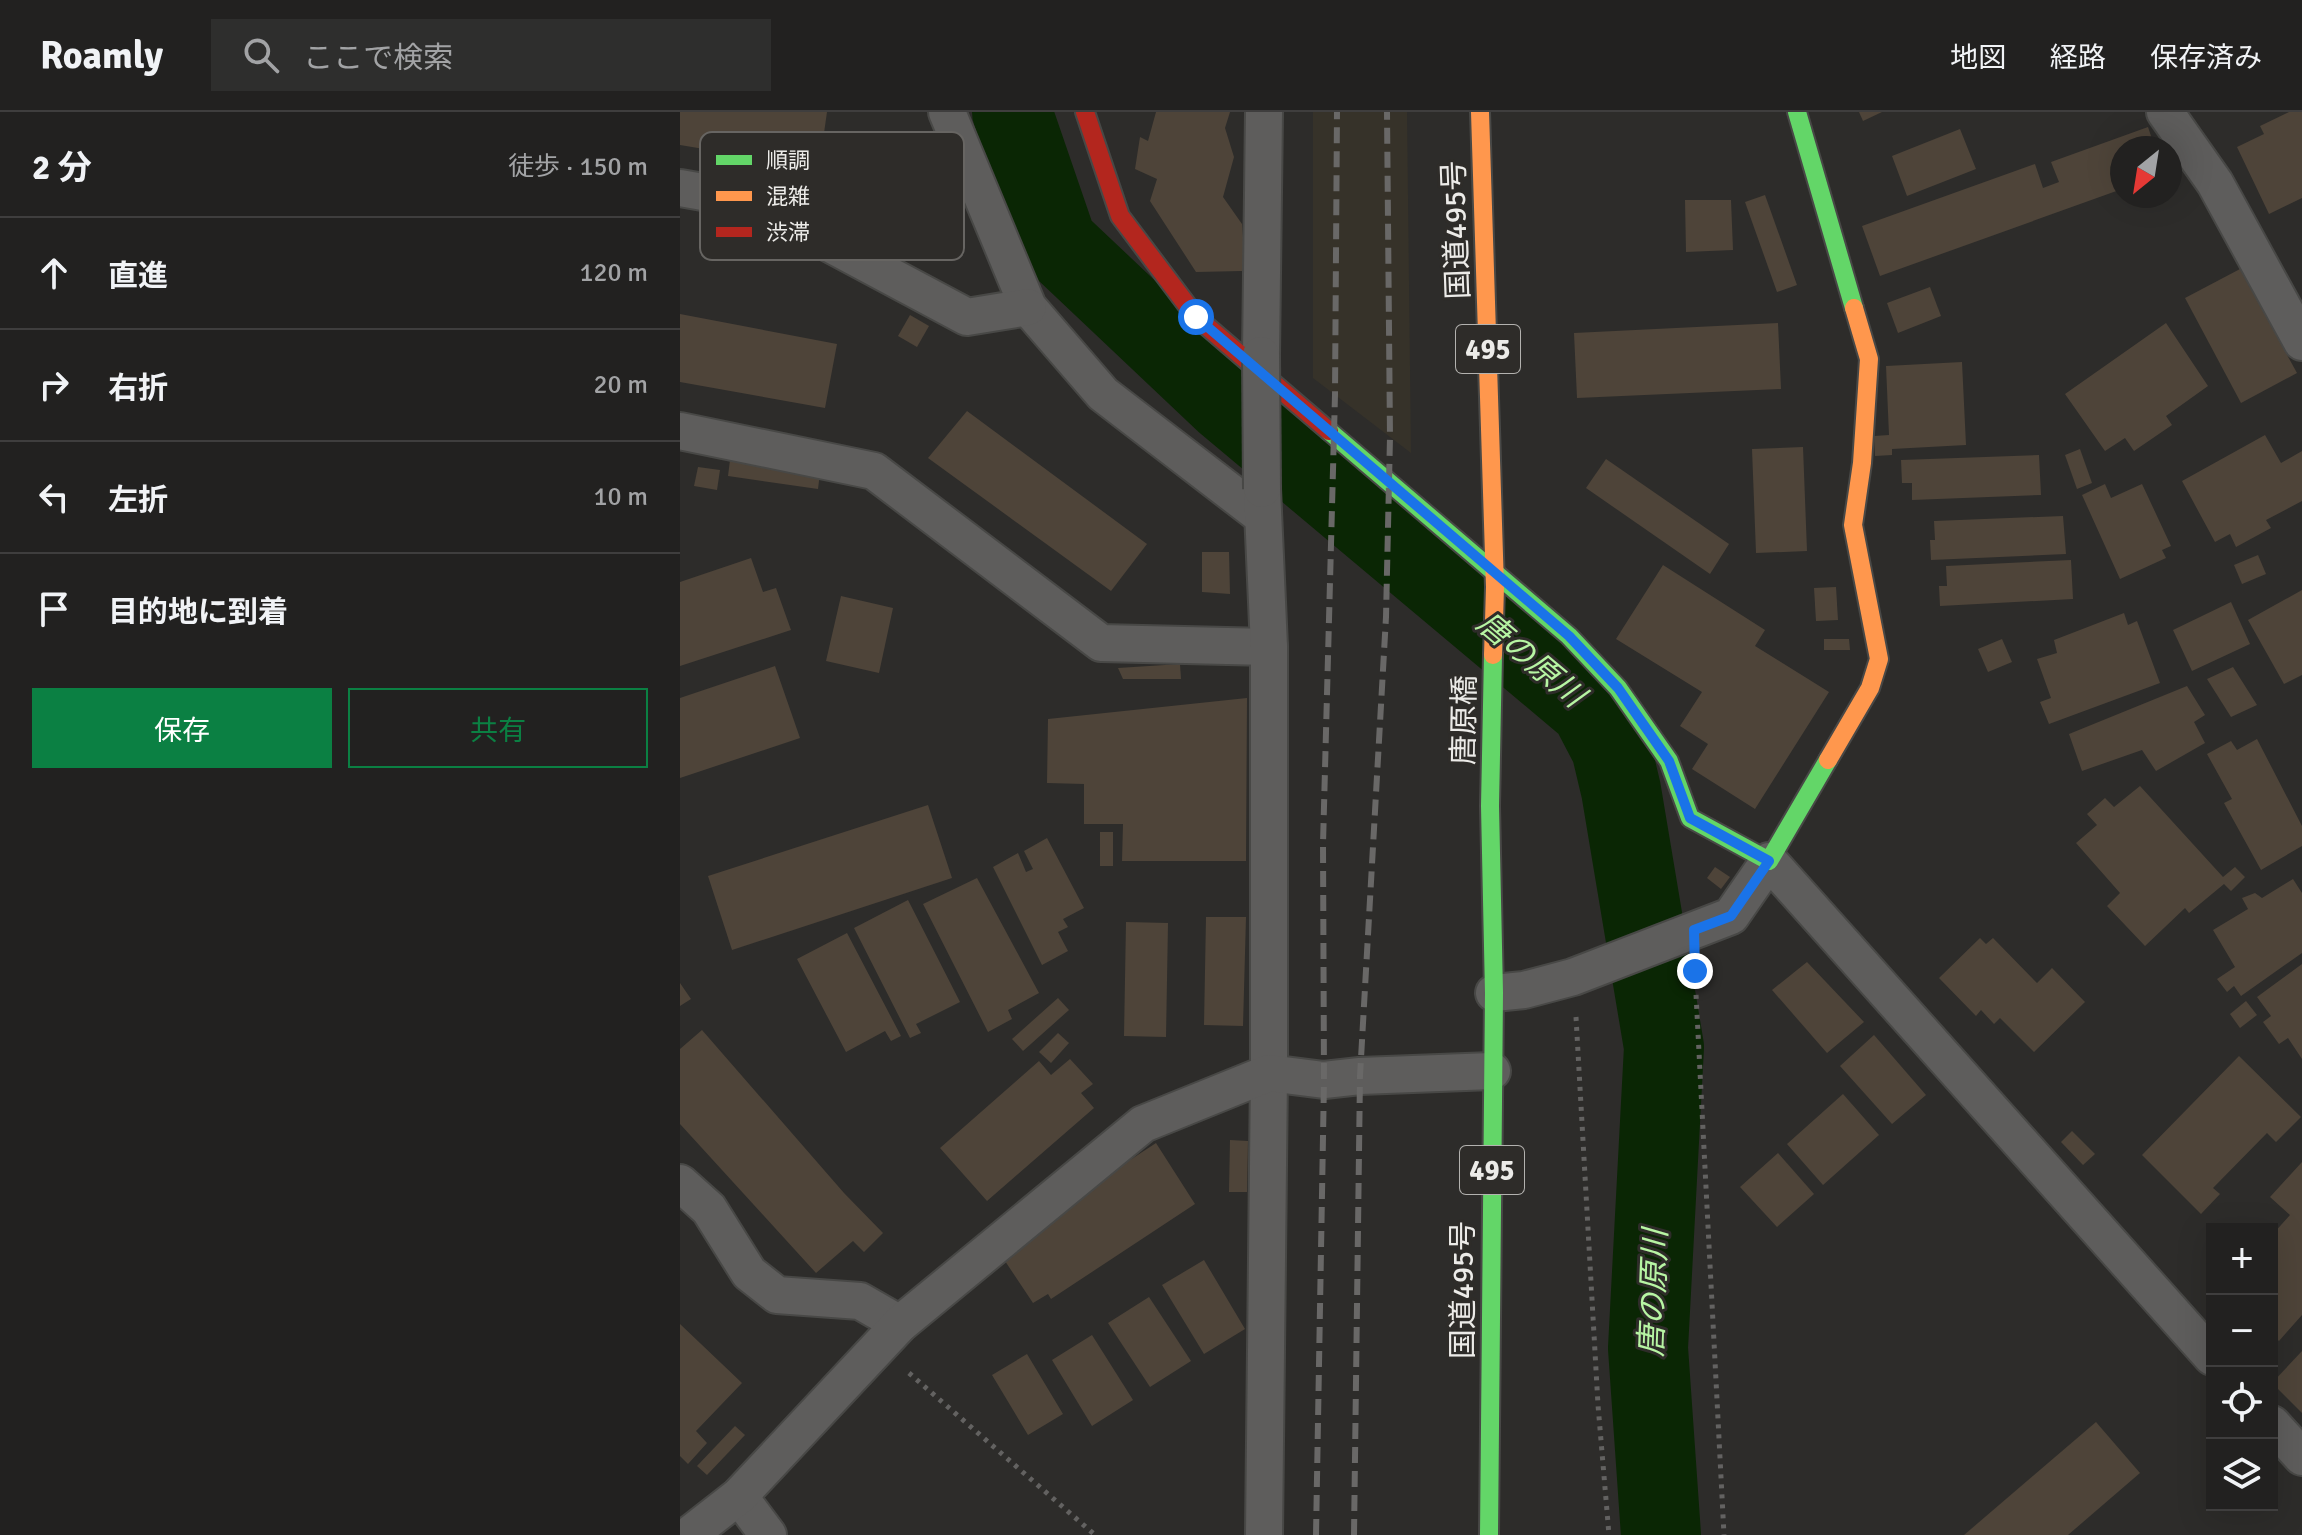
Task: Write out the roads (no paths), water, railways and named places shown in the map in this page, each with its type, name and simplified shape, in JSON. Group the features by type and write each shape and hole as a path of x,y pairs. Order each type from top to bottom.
{"main road":[{"path":"1085,112 1120,216 1196,317 1495,579 1569,636 1618,688 1669,761 1690,818 1769,861 1870,688 1879,659 1853,525 1862,463 1869,359 1797,112"},
{"name":"国道495号","path":"1480,112 1495,579"},
{"name":"唐原橋","path":"1490,806 1495,579"},
{"name":"国道495号","path":"1489,1535 1494,993 1490,806"}],"street":[{"path":"947,112 955,132"},
{"path":"1264,112 1261,355 1269,647 1264,1535"},
{"path":"2165,112 2215,183 2302,342"},
{"path":"964,153 1028,307 1103,394 1263,503"},
{"path":"680,188 700,192"},
{"path":"860,260 967,317 1028,307"},
{"path":"680,431 874,471 1101,643 1269,647"},
{"path":"1494,993 1524,990 1573,977 1731,916 1769,861 2206,1350"},
{"path":"689,1535 739,1496 889,1336 1143,1124 1269,1073 1324,1080 1492,1071"},
{"path":"680,1183 709,1209 749,1273 777,1295 860,1301 889,1336"},
{"path":"2278,1431 2302,1457"},
{"path":"739,1496 768,1535"}],"waterway":[{"name":"唐の原川","path":"1012,112 1057,243 1224,401 1590,708 1611,748 1621,790 1664,1047 1648,1348 1661,1535"}],"railway":[{"path":"1316,1535 1324,1080 1323,844 1335,395 1337,112"},
{"path":"1354,1535 1360,1076 1386,617 1390,437 1387,112"}]}
